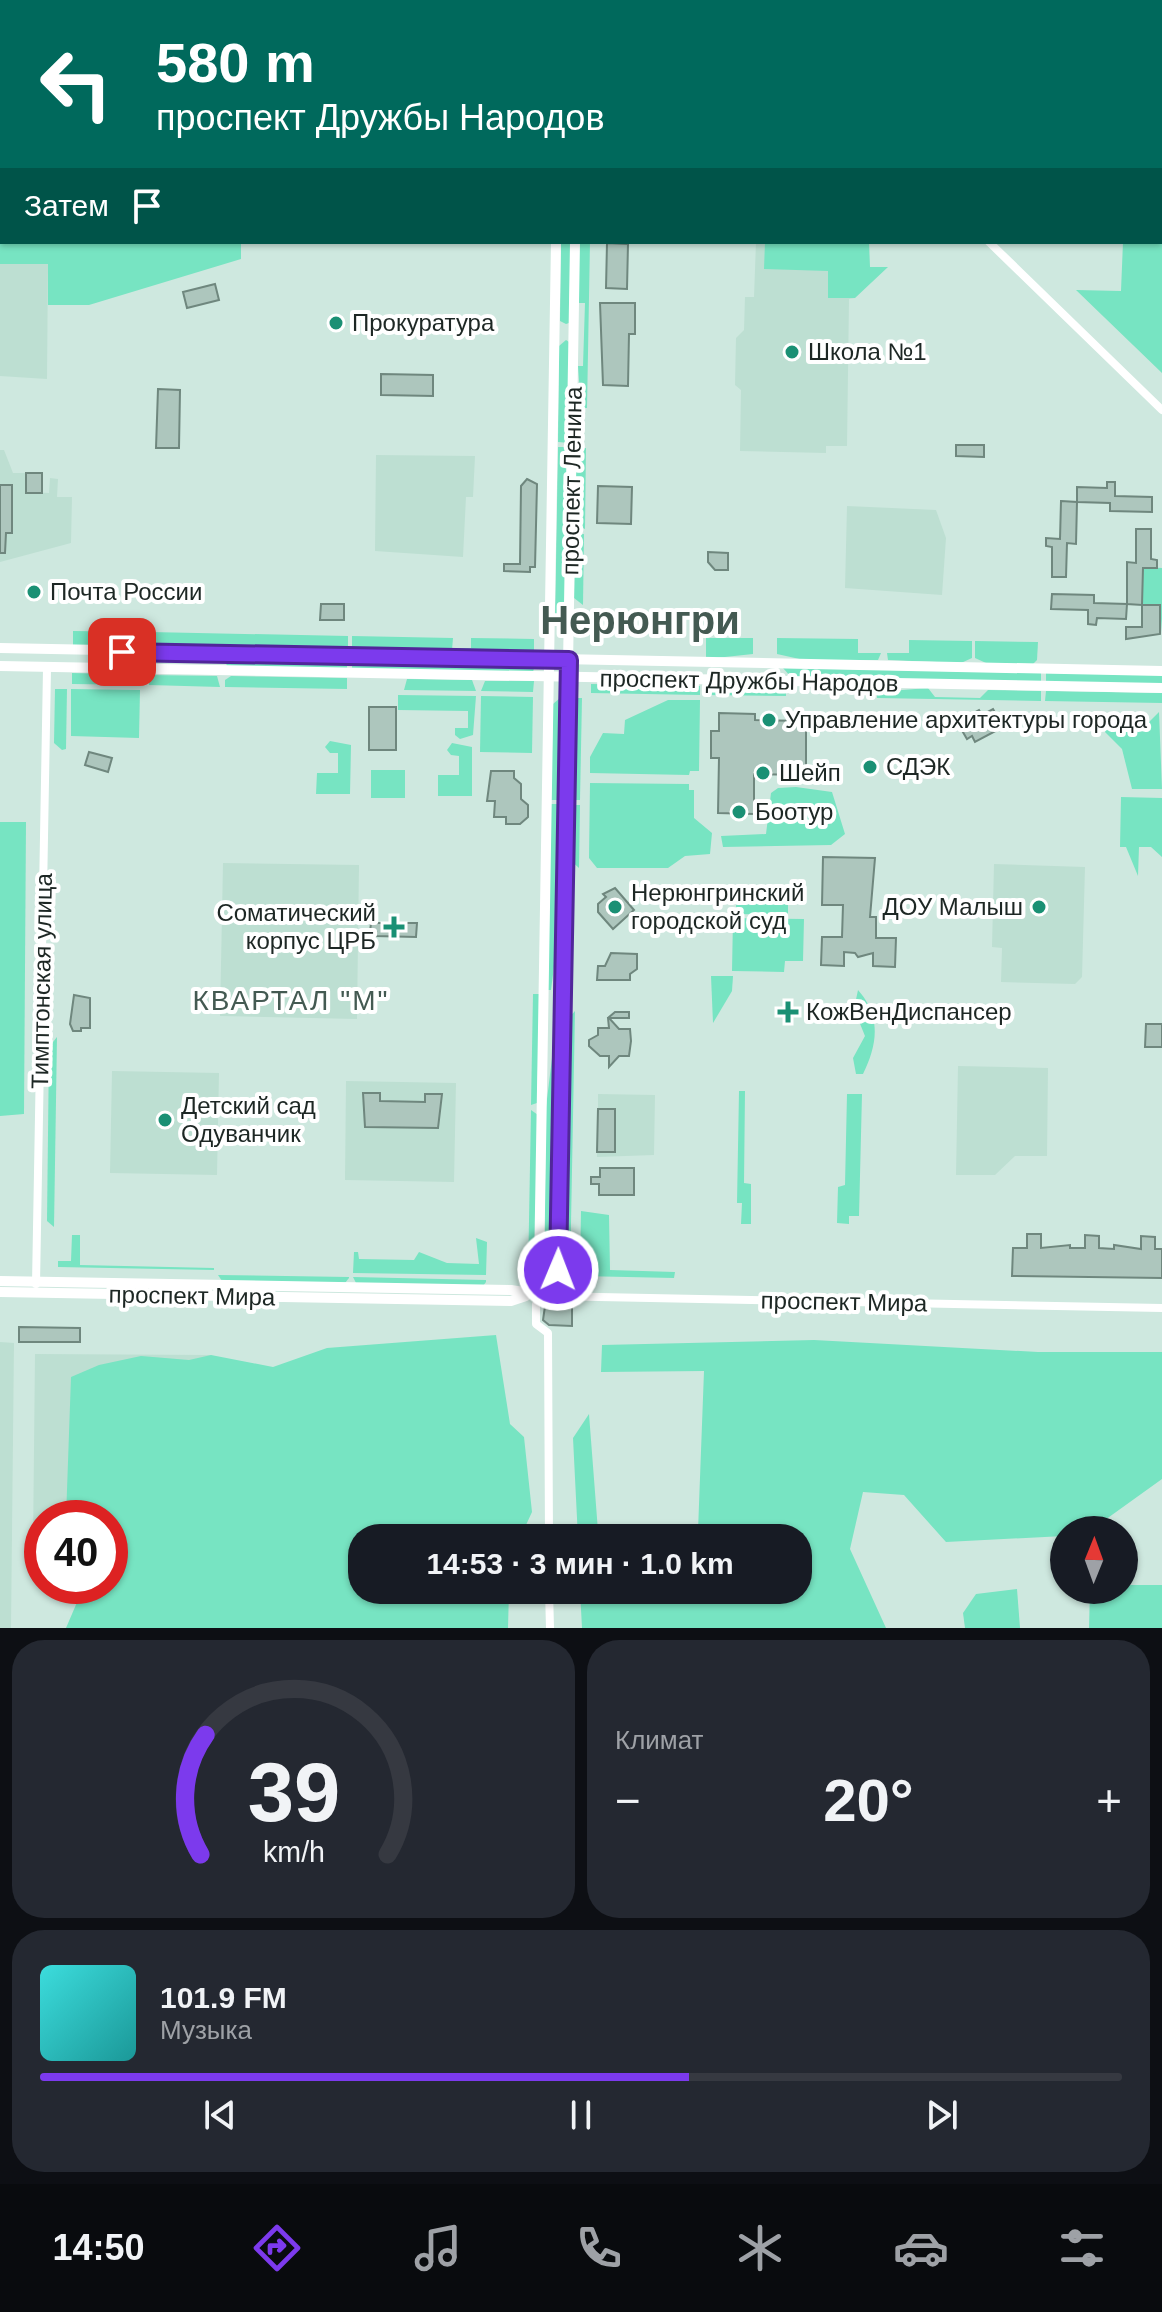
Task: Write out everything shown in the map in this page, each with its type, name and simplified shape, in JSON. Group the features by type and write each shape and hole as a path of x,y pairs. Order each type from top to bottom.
{"street":[{"name":"проспект Ленина","path":"548,1296 548,1279 539,1270 556,244"},
{"name":"проспект Ленина","path":"548,1279 558,1270 575,244"},
{"path":"991,244 1162,410"},
{"name":"проспект Дружбы Народов","path":"0,648 1162,671"},
{"name":"проспект Дружбы Народов","path":"0,666 1162,688"},
{"name":"Тимптонская улица","path":"36,1288 47,669"},
{"path":"544,1007 563,1007"},
{"name":"проспект Мира","path":"0,1281 36,1288"},
{"name":"проспект Мира","path":"0,1292 36,1288 511,1301 526,1296 548,1296 1162,1308"},
{"path":"548,1296 536,1304 536,1324 548,1333 549,1524"},
{"path":"549,1604 550,1628"}],"shaded area":[{"name":"Школа №1","path":"756,244 847,244 855,298 849,299 847,446 826,446 826,453 740,451 741,390 735,385 736,338 744,330 745,297 754,297"},
{"path":"0,264 48,264 47,379 0,376"},
{"path":"0,450 4,450 13,473 26,473 26,492 49,493 50,478 58,479 57,497 72,497 71,543 0,562"},
{"path":"376,455 475,456 473,497 466,497 463,557 375,551"},
{"path":"847,506 936,510 946,538 942,595 845,588"},
{"path":"223,863 359,865 357,1019 220,1016"},
{"name":"ДОУ Малыш","path":"994,864 1085,867 1082,977 1075,984 1001,982 1002,948 992,947"},
{"path":"958,1066 1048,1068 1047,1156 1015,1156 995,1175 956,1175"},
{"name":"Детский сад Одуванчик","path":"112,1071 219,1073 217,1175 110,1173"},
{"path":"346,1081 456,1083 454,1182 345,1180"},
{"path":"598,1094 655,1095 654,1155 597,1157 597,1152 615,1152 615,1110 598,1109"},
{"path":"0,1342 14,1343 11,1628 0,1628"},
{"path":"35,1354 211,1355 209,1546 128,1523 128,1500 33,1500"}],"green space":[{"path":"0,244 241,244 241,259 89,305 48,305 48,264 0,264"},
{"path":"561,244 571,244 569,323 560,321"},
{"path":"579,244 590,244 587,408 581,408 578,366 583,366 585,303 578,303"},
{"path":"765,244 869,244 870,267 888,267 855,298 828,298 828,271 764,269"},
{"path":"1123,244 1162,244 1162,373 1076,290 1121,291"},
{"path":"566,340 569,342 569,443 558,442 559,346"},
{"path":"558,447 568,447 565,623 560,626 555,623"},
{"path":"580,448 586,448 585,529 575,525 576,463"},
{"path":"584,534 583,605 574,598 575,540 577,535"},
{"path":"1143,567 1162,568 1162,632 1160,605 1142,605"},
{"path":"73,631 146,632 146,648 73,647"},
{"path":"150,632 348,636 348,652 150,648"},
{"path":"352,636 453,638 449,653 352,652"},
{"path":"471,638 534,639 534,652 459,652 457,648 471,648"},
{"path":"706,638 753,638 753,654 706,659"},
{"path":"777,638 858,639 858,653 881,653 878,660 804,660 777,654"},
{"path":"909,640 972,641 972,658 961,663 888,660 887,653 909,653"},
{"path":"975,641 1038,642 1037,660 1033,664 986,663 975,658"},
{"path":"230,658 347,660 347,670 227,667 226,662"},
{"path":"352,660 530,663 534,668 533,672 352,670"},
{"path":"783,668 1041,673 1041,682 791,677"},
{"path":"72,673 145,675 145,685 72,684"},
{"path":"1046,673 1162,675 1162,684 1046,682"},
{"path":"149,675 217,676 220,687 149,685"},
{"path":"231,676 347,678 347,689 225,687 225,680"},
{"path":"407,679 472,680 476,691 404,690"},
{"path":"485,681 534,681 533,692 481,691"},
{"path":"591,684 700,686 700,695 591,693"},
{"path":"706,686 786,687 786,696 706,695"},
{"path":"928,688 935,697 980,698 988,690 1041,691 1041,701 877,698 877,692"},
{"path":"55,689 67,689 66,749 62,750 54,743"},
{"path":"71,689 140,690 139,738 71,736"},
{"path":"1046,691 1162,693 1162,703 1045,701"},
{"path":"398,695 476,696 473,735 460,739 455,735 455,728 468,728 468,711 398,710"},
{"path":"481,696 533,697 532,753 480,752"},
{"path":"560,698 563,701 562,800 551,800 553,704"},
{"path":"572,698 582,698 580,800 570,800"},
{"path":"668,700 700,700 699,771 690,771 689,775 590,773 590,757 603,733 624,734 625,720"},
{"path":"1159,712 1162,789 1132,789 1122,749 1105,732 1105,724 1147,724"},
{"path":"330,741 351,745 350,794 316,794 317,773 338,773 338,753 330,753 325,747"},
{"path":"452,743 472,747 472,796 438,796 438,775 459,775 459,756 451,755 447,750"},
{"path":"371,770 405,770 405,798 371,798"},
{"path":"590,783 689,784 689,790 694,790 694,818 712,833 710,854 685,856 668,868 597,868 589,858"},
{"path":"778,788 832,792 845,834 831,845 723,847 721,836 766,834 771,793"},
{"path":"1121,797 1162,798 1162,857 1151,847 1139,847 1138,876 1126,847 1120,847"},
{"path":"551,804 562,804 560,920 551,990 548,990"},
{"path":"571,805 580,805 579,868 570,860"},
{"path":"0,822 26,822 24,1114 0,1116"},
{"path":"788,900 788,915 736,914 736,901"},
{"path":"733,918 804,919 803,961 785,961 784,972 732,971"},
{"path":"711,976 733,976 732,991 713,1023"},
{"path":"858,990 871,1010 875,1030 872,1052 863,1074 856,1074 853,1058 865,1036 854,1009"},
{"path":"533,994 540,994 537,1103 531,1105"},
{"path":"575,1011 570,1277 563,1277 567,1020"},
{"path":"557,1018 554,1268 547,1271 544,1268 546,1107"},
{"path":"57,1037 54,1227 47,1221 49,1047"},
{"path":"739,1091 745,1091 744,1183 751,1184 751,1224 741,1224 742,1203 737,1203"},
{"path":"847,1094 862,1094 859,1216 849,1216 849,1224 837,1223 838,1187 845,1185"},
{"path":"531,1110 538,1115 534,1276 528,1276"},
{"path":"581,1211 609,1215 610,1270 675,1272 674,1278 580,1276"},
{"path":"72,1235 80,1235 80,1265 214,1270 58,1267 58,1261 71,1261"},
{"path":"476,1238 487,1242 486,1275 353,1273 354,1252 358,1252 359,1259 414,1260 419,1252 447,1263 479,1264"},
{"path":"218,1275 349,1278 345,1283 222,1281"},
{"path":"353,1277 486,1282 483,1286 356,1283"},
{"path":"496,1335 510,1424 524,1437 532,1512 526,1524 348,1524 348,1604 509,1604 508,1628 66,1628 76,1604 128,1604 128,1500 67,1500 71,1377 99,1365 141,1356 189,1360 211,1355 273,1367 327,1348"},
{"path":"814,1340 1038,1352 1162,1352 1162,1479 1110,1516 1050,1516 1050,1537 946,1542 904,1495 863,1492 850,1549 886,1628 582,1628 581,1604 812,1604 812,1524 698,1524 704,1371 601,1372 602,1345"},
{"path":"589,1414 597,1524 577,1524 573,1438"},
{"path":"1138,1585 1162,1585 1162,1628 1089,1628 1090,1604 1138,1604"},
{"path":"1017,1589 1020,1628 965,1628 963,1613 976,1594"}],"building":[{"path":"607,244 628,244 627,289 606,288"},
{"path":"215,284 219,300 187,308 183,292"},
{"path":"600,303 635,303 635,334 629,334 628,386 603,385"},
{"path":"381,374 433,375 433,396 381,395"},
{"path":"158,389 180,390 179,448 156,448"},
{"path":"956,445 984,445 984,457 956,456"},
{"path":"26,473 42,473 42,493 26,493"},
{"path":"527,479 537,484 535,567 530,567 530,572 504,571 504,564 520,564 521,486"},
{"path":"1107,482 1115,482 1115,496 1152,497 1152,512 1110,511 1110,503 1077,502 1077,487 1107,488"},
{"path":"0,485 12,485 12,533 6,533 5,553 0,553"},
{"path":"598,486 632,487 631,524 597,523"},
{"path":"1061,501 1077,502 1076,544 1067,543 1066,577 1052,577 1052,547 1046,546 1046,538 1060,539"},
{"path":"1136,529 1151,529 1151,559 1157,560 1157,568 1143,568 1142,605 1127,604 1127,562 1136,563"},
{"path":"708,552 728,553 728,570 715,570 708,562"},
{"path":"1052,594 1094,595 1094,603 1127,604 1126,619 1097,618 1096,625 1088,624 1088,610 1051,609"},
{"path":"321,604 344,604 344,620 320,620"},
{"path":"1142,605 1160,605 1160,634 1126,639 1126,627 1142,627"},
{"path":"369,707 396,707 396,750 369,750"},
{"path":"993,709 1003,727 975,742 972,736 967,739 957,722 979,710 982,715"},
{"path":"719,713 755,714 755,720 806,721 806,775 754,774 754,814 718,813 719,758 711,758 711,731 719,731"},
{"path":"89,752 112,758 108,772 85,765"},
{"path":"491,771 514,771 514,778 521,784 521,799 528,805 528,817 520,824 506,824 506,817 494,817 495,801 487,801"},
{"path":"823,857 875,858 870,917 876,917 876,938 896,938 895,967 873,966 873,953 858,957 855,953 844,952 844,966 821,965 822,937 842,937 843,905 822,905"},
{"name":"Нерюнгринский городской суд","path":"615,888 634,910 613,929 598,912 598,904 606,897 603,894"},
{"name":"Соматический корпус ЦРБ","path":"371,923 417,923 416,937 375,936 376,932 370,932"},
{"path":"611,953 637,954 637,969 630,974 630,980 597,980 598,966 605,966"},
{"path":"74,995 90,998 90,1028 81,1028 81,1031 73,1031 70,1024"},
{"path":"615,1012 629,1012 629,1018 609,1018 619,1029 630,1029 631,1041 629,1056 619,1056 609,1067 609,1056 600,1056 589,1046 589,1040 598,1035 598,1028 609,1028 608,1018"},
{"path":"1146,1024 1162,1024 1162,1047 1145,1047"},
{"path":"363,1093 380,1093 380,1101 425,1102 425,1094 442,1094 438,1128 365,1127"},
{"path":"598,1109 615,1109 615,1152 597,1152"},
{"path":"600,1168 634,1168 634,1195 599,1195 599,1184 591,1184 591,1177 600,1177"},
{"path":"1027,1234 1041,1234 1041,1248 1070,1245 1070,1248 1085,1248 1085,1235 1099,1236 1099,1248 1114,1249 1114,1245 1141,1249 1141,1236 1155,1237 1155,1249 1162,1249 1162,1278 1012,1276 1013,1248 1027,1248"},
{"path":"545,1306 572,1307 572,1326 549,1325 543,1320"},
{"path":"19,1327 80,1328 80,1342 19,1342"}],"place":[{"name":"Прокуратура","path":"336,323"},
{"name":"Школа №1","path":"792,352"},
{"name":"Почта России","path":"34,592"},
{"name":"Управление архитектуры города","path":"769,720"},
{"name":"СДЭК","path":"870,767"},
{"name":"Шейп","path":"763,773"},
{"name":"Боотур","path":"739,812"},
{"name":"Нерюнгринский городской суд","path":"615,907"},
{"name":"ДОУ Малыш","path":"1039,907"},
{"name":"Соматический корпус ЦРБ","path":"394,927"},
{"name":"КожВенДиспансер","path":"788,1012"},
{"name":"Детский сад Одуванчик","path":"165,1120"}],"district":[{"name":"Нерюнгри","path":"640,620"},
{"name":"КВАРТАЛ \"М\"","path":"291,1000"}],"route":[{"path":"122,652 569,660 558,1270"}]}
